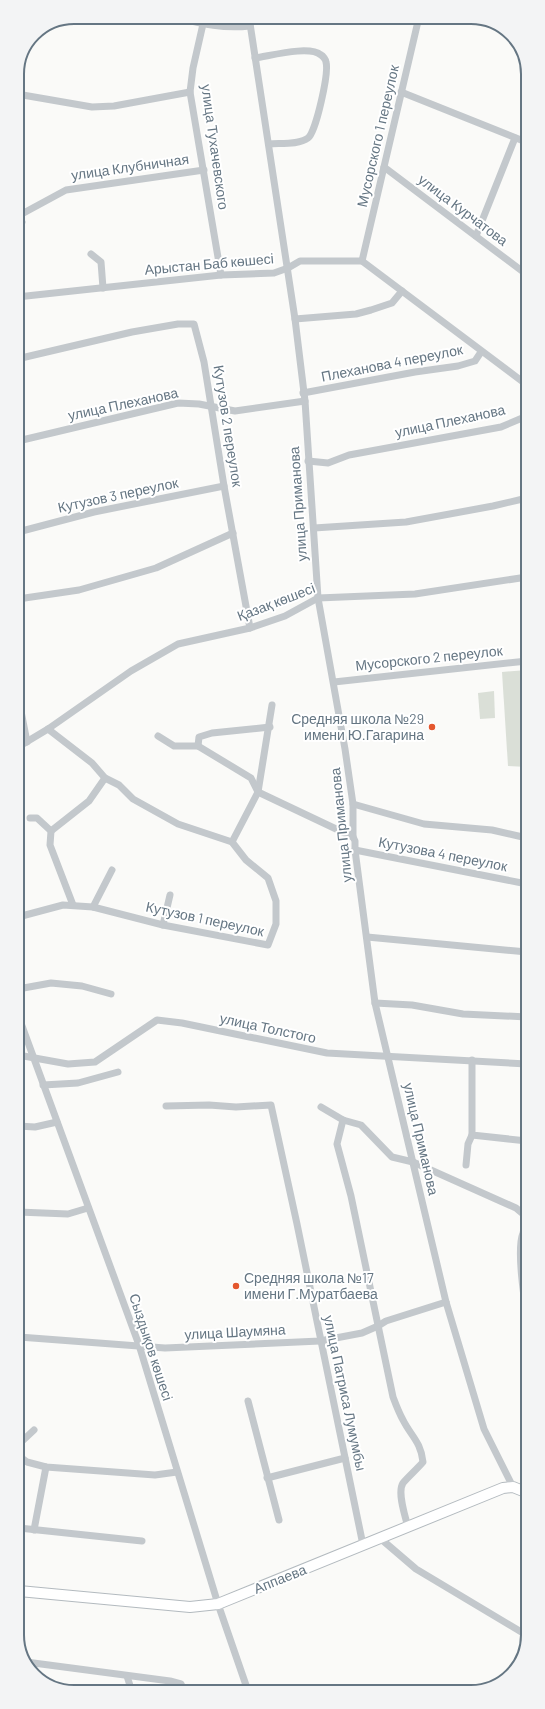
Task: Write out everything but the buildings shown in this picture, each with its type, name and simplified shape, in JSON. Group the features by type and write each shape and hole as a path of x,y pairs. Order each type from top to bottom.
{"street":[{"path":"203,24 231,28 250,26"},
{"name":"улица Тухачевского","path":"203,24 193,68 190,92 221,275"},
{"name":"Мусорского 1 переулок","path":"362,261 417,24"},
{"name":"улица Приманова","path":"250,26 295,318 305,401 318,598 334,682 353,804 353,837 355,841 375,1002 446,1302 484,1429 513,1487"},
{"path":"256,58 306,50 321,54 326,62 326,77 310,137 303,141 269,144"},
{"path":"24,95 92,107 114,106 190,92"},
{"path":"401,92 521,140"},
{"path":"476,236 515,138"},
{"name":"улица Курчатова","path":"384,167 521,270"},
{"name":"улица Клубничная","path":"24,212 66,190 204,170"},
{"path":"91,254 101,262 103,288"},
{"name":"Арыстан Баб көшесі","path":"24,296 221,275 274,273 288,268 300,261 362,261"},
{"path":"362,261 521,381"},
{"path":"295,318 356,314 392,303 402,291"},
{"name":"Кутузов 2 переулок","path":"24,357 132,332 178,324 194,324 204,362 224,486 250,628"},
{"name":"Плеханова 4 переулок","path":"303,393 415,372 458,366 475,360 481,352"},
{"name":"улица Плеханова","path":"24,440 178,402 199,404 235,412 305,401"},
{"name":"улица Плеханова","path":"308,461 328,463 349,455 500,426 521,418"},
{"name":"Кутузов 3 переулок","path":"24,530 94,512 224,486"},
{"path":"314,528 406,522 521,499"},
{"path":"24,598 79,590 156,568 233,533"},
{"name":"Қазақ көшесі","path":"24,744 48,729 131,671 178,644 250,628 285,616 318,598 415,594 521,578"},
{"name":"Мусорского 2 переулок","path":"334,682 521,661"},
{"path":"48,729 92,764 105,778 119,785 133,799 178,824 232,842 258,792 270,727 272,705"},
{"path":"24,727 27,742"},
{"path":"198,746 200,737 212,733 270,727"},
{"path":"158,736 174,746 198,746 251,778 258,792 353,837"},
{"path":"73,905 50,845 51,831 89,801 105,778"},
{"path":"353,804 424,824 492,830 521,837"},
{"path":"30,818 38,818 51,831"},
{"name":"Кутузов 1 переулок","path":"24,915 63,905 93,907 163,924 268,945 276,924 276,900 268,878 246,860 232,842"},
{"name":"Кутузова 4 переулок","path":"355,850 521,883"},
{"path":"93,907 112,870"},
{"path":"163,924 170,895"},
{"path":"367,937 521,951"},
{"path":"24,988 51,984 82,986 111,994"},
{"path":"375,1002 412,1005 463,1014 521,1017"},
{"name":"улица Толстого","path":"24,1056 68,1064 95,1062 157,1020 182,1023 327,1053 521,1064"},
{"name":"Сыздықов көшесі","path":"24,1032 139,1345 218,1604 246,1685"},
{"path":"466,1165 468,1144 472,1135 472,1060"},
{"path":"43,1085 78,1083 118,1072"},
{"name":"улица Патриса Лумумбы","path":"166,1106 209,1105 236,1107 271,1105 298,1224 320,1341 363,1545"},
{"path":"321,1107 342,1120 361,1125 392,1157 413,1162 516,1208 521,1212"},
{"path":"342,1120 337,1144 349,1190 393,1397 403,1421 420,1446 422,1453 423,1462 403,1483 400,1489 403,1510 408,1527"},
{"path":"24,1126 35,1127 57,1122"},
{"path":"472,1135 521,1140"},
{"path":"24,1212 68,1214 88,1208"},
{"path":"521,1240 521,1263"},
{"name":"улица Шаумяна","path":"24,1336 165,1348 320,1341 362,1333 386,1321 446,1302"},
{"path":"248,1401 279,1520"},
{"path":"24,1439 34,1430"},
{"path":"267,1478 345,1458"},
{"path":"24,1460 46,1467 155,1475 177,1472"},
{"path":"34,1530 46,1467"},
{"path":"513,1487 521,1490"},
{"name":"Аппаева","path":"24,1591 190,1607 218,1604 381,1539 503,1488 513,1487"},
{"path":"24,1529 142,1541"},
{"path":"381,1539 416,1569 521,1632"},
{"path":"32,1663 170,1681 181,1685"},
{"path":"127,1676 130,1685"}],"shaded area":[{"path":"521,670 521,767 508,766 502,672"},
{"path":"494,691 495,718 480,719 478,693"}],"place":[{"name":"Средняя школа №29 имени Ю.Гагарина","path":"432,727"},
{"name":"Средняя школа №17 имени Г.Муратбаева","path":"236,1286"}]}
